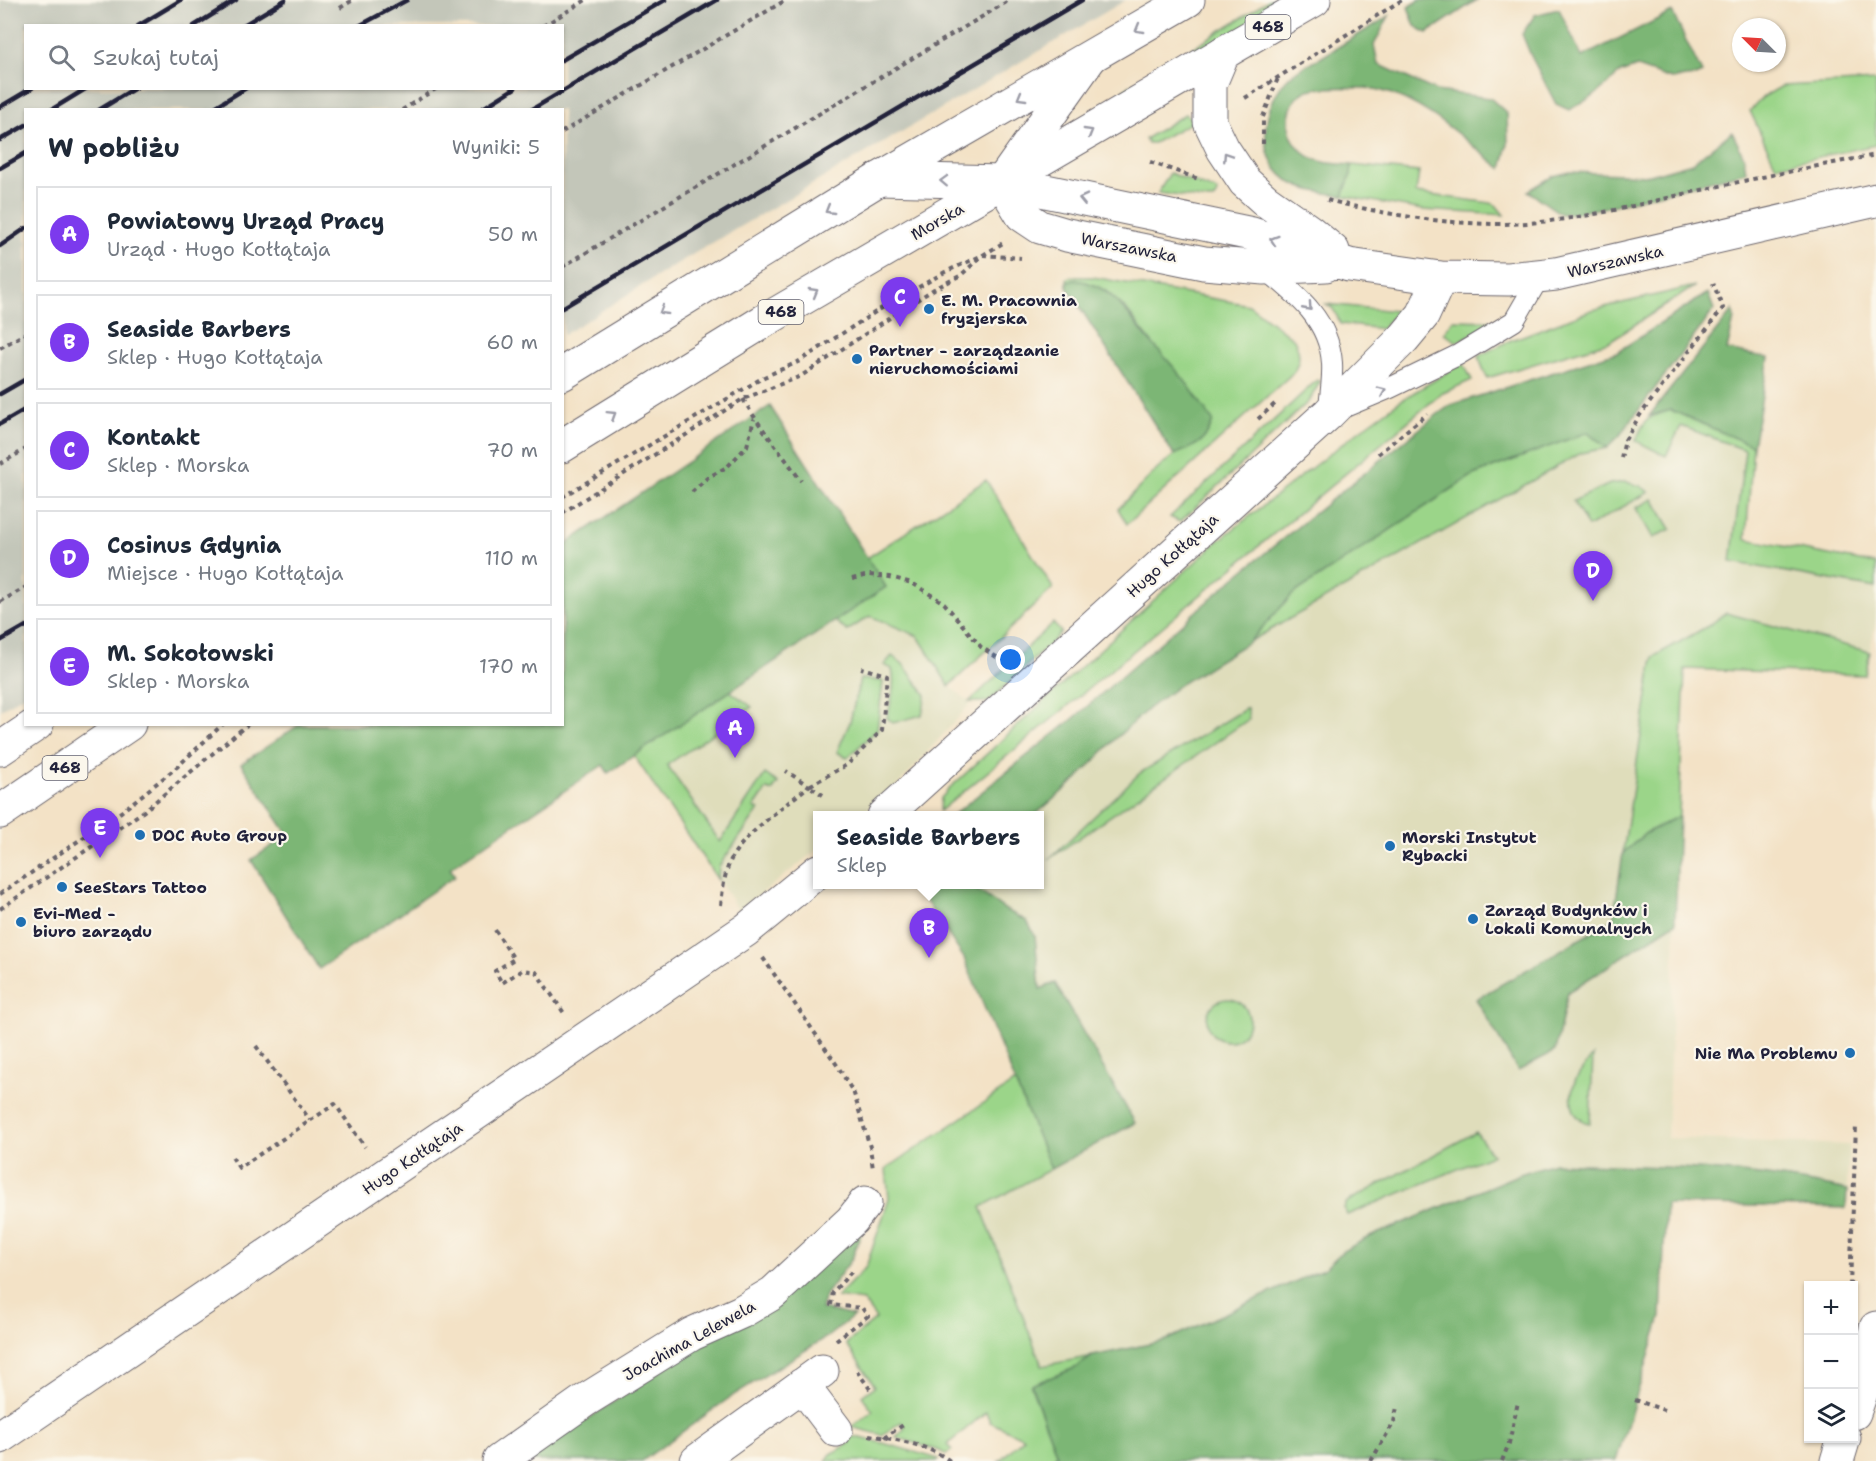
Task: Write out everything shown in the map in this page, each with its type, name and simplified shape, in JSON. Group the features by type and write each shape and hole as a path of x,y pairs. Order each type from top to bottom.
{"street":[{"path":"564,373 879,179 1188,0"},
{"name":"Morska","path":"564,445 764,321 1314,0"},
{"path":"1222,53 1210,84 1210,122 1223,149 1245,182 1265,200 1310,231 1349,265"},
{"path":"1002,182 1090,58"},
{"name":"Warszawska","path":"879,179 1002,182 1252,234 1349,265 1440,278 1508,279 1540,276 1590,267 1876,200"},
{"name":"Warszawska","path":"1002,182 1022,214 1040,227 1067,235 1204,263 1264,268 1349,265"},
{"name":"Hugo Kołłątaja","path":"890,811 1328,414 1404,338 1423,315 1440,278"},
{"path":"0,749 34,726"},
{"name":"468","path":"0,812 126,726"},
{"name":"Hugo Kołłątaja","path":"0,1437 736,937 813,875"},
{"name":"Joachima Lelewela","path":"499,1461 584,1401 692,1335 741,1312 773,1293 852,1220 865,1203"},
{"path":"1858,1405 1872,1375 1876,1328"},
{"path":"697,1461 812,1378 836,1430"},
{"path":"1836,1461 1842,1443"}],"lane":[{"path":"1264,268 1308,306 1322,325 1329,340 1332,364 1328,414 1390,388 1458,355 1514,321 1540,276"}],"path":[{"path":"340,8 353,0"},
{"path":"546,24 586,0"},
{"path":"564,131 786,0"},
{"path":"564,266 1010,0"},
{"path":"1243,100 1402,0"},
{"path":"1264,149 1263,117 1278,78"},
{"path":"405,108 434,90"},
{"path":"1319,198 1351,206 1430,219 1499,224 1517,223 1585,217 1756,178 1876,155"},
{"path":"564,496 764,377 798,362 945,272 983,255 1022,258"},
{"path":"564,512 743,399 801,376 934,289 960,276 983,255"},
{"path":"1621,458 1625,440 1640,415 1723,308 1713,283"},
{"path":"0,348 24,334"},
{"path":"743,399 754,419 801,481"},
{"path":"1258,419 1278,401"},
{"path":"1378,454 1427,414"},
{"path":"692,492 707,478 727,467 747,446 754,419"},
{"path":"0,464 24,450"},
{"path":"852,579 869,575 890,577 912,583 944,603 981,647 998,658"},
{"path":"0,602 24,588"},
{"path":"720,910 724,882 735,852 748,837 809,786 848,764 882,730 887,675 861,668"},
{"path":"0,894 121,812 177,767 222,726"},
{"path":"0,909 144,811 246,726"},
{"path":"786,771 823,795"},
{"path":"495,930 514,959 495,971 502,983 522,970 536,972 564,1015"},
{"path":"766,963 839,1068 854,1094 870,1147 873,1170 871,1187 865,1203"},
{"path":"256,1046 310,1120"},
{"path":"232,1157 240,1168 335,1104 371,1155"},
{"path":"1850,1281 1856,1125"},
{"path":"836,1341 868,1316 862,1308 831,1305 833,1292 859,1264"},
{"path":"1635,1400 1664,1410"},
{"path":"1502,1461 1509,1443 1518,1402"},
{"path":"1371,1461 1394,1422 1397,1407"},
{"path":"884,1438 903,1425"},
{"path":"907,1442 950,1461"}],"shaded area":[{"path":"0,0 1126,0 673,266 564,334 564,108 24,108 24,694 0,710"},
{"path":"1649,416 1753,446 1746,539 1876,564 1876,620 1865,675 1685,669 1667,1138 1849,1145 1846,1208 1554,1163 1520,1174 1367,1238 1343,1251 1325,1268 1164,1341 1042,1367 981,1206 1051,1169 964,958 918,889 1044,889 1044,811 984,811 1111,713 1626,424 1631,418 1642,424"},
{"path":"886,587 949,686 971,703 898,785 865,811 813,811 813,853 739,911 634,756"}],"green space":[{"path":"1268,0 1290,0 1125,94 1123,90"},
{"path":"1420,0 1477,0 1427,33 1415,26 1408,7"},
{"path":"1559,9 1582,57 1672,12 1702,73 1671,79 1637,67 1620,73 1594,96 1569,110 1556,104 1522,34 1535,15"},
{"path":"1389,16 1374,45 1378,64 1436,91 1490,98 1507,113 1508,144 1502,169 1444,123 1413,103 1373,89 1320,88 1306,91 1294,102 1289,121 1292,137 1308,156 1316,160 1352,165 1351,174 1343,196 1312,191 1294,184 1281,174 1272,162 1267,148 1268,116 1280,88 1297,70"},
{"path":"1876,81 1876,145 1776,166 1750,111 1763,97 1782,86"},
{"path":"1185,114 1194,121 1154,143 1148,143 1145,139"},
{"path":"1732,132 1744,157 1746,172 1603,208 1574,213 1561,214 1528,191 1553,176 1570,172 1650,175 1692,163"},
{"path":"1352,165 1419,172 1416,193 1491,203 1496,205 1504,215 1423,210 1343,196"},
{"path":"1170,173 1217,191 1218,194 1213,200 1208,200 1158,193"},
{"path":"1093,277 1249,305 1294,339 1298,352 1299,359 1294,372 1127,524 1118,509 1166,462 1180,451 1201,441 1213,421 1125,308 1106,291 1095,285 1075,280 1068,282 1067,286 1067,279"},
{"path":"1075,280 1099,287 1118,302 1186,383 1213,421 1206,435 1198,443 1174,455 1067,287 1068,282"},
{"path":"1695,286 1608,342 1487,378 1478,356 1509,341 1592,310"},
{"path":"1708,293 1714,310 1620,435 1607,448 1588,432 1473,475 1293,594 1249,642 1181,684 1149,708 1078,778 1040,811 958,811 1074,718 1234,578 1438,414 1451,405 1617,352"},
{"path":"1326,304 1397,311 1382,329 1341,324 1333,309"},
{"path":"1733,310 1734,319 1727,350 1769,358 1753,446 1671,410 1649,416"},
{"path":"1453,320 1497,321 1457,342 1444,333"},
{"path":"1463,363 1472,380 1441,394 940,811 941,798 952,786 1218,541 1360,430 1403,399"},
{"path":"1317,380 1320,382 1309,401 1180,522 1170,517"},
{"path":"770,406 886,587 608,773 603,765 450,868 455,876 319,969 251,860 288,835 241,764 298,726 564,726 564,545"},
{"path":"1671,410 1753,446 1746,539 1876,564 1876,588 1731,562 1745,450 1681,426 1666,456 1636,441 1648,420"},
{"path":"1588,432 1607,448 1581,453 1249,642 1293,594 1473,475"},
{"path":"986,480 1053,588 949,686 918,636 870,616 847,631 835,621 886,587 867,558"},
{"path":"1626,482 1640,486 1649,492 1588,527 1573,501 1610,484"},
{"path":"1653,499 1671,529 1653,538 1636,508"},
{"path":"1726,613 1870,652 1865,675 1685,669 1679,816 1646,833 1623,853 1653,657 1708,626"},
{"path":"1053,623 1061,632 1054,640 988,702 969,702"},
{"path":"892,656 903,664 926,695 922,715 893,723 887,718 893,694 893,675 892,669 884,665"},
{"path":"860,679 883,681 877,730 847,758 837,752 850,722"},
{"path":"730,691 752,707 667,765 720,842 765,774 778,783 772,791 767,789 754,808 759,810 719,866 718,880 634,756"},
{"path":"1247,708 1249,719 1049,859 1140,773"},
{"path":"1679,816 1675,923 1568,992 1555,1051 1518,1071 1476,999 1613,920 1623,853 1646,833"},
{"path":"918,889 976,889 1027,921 1035,936 1040,989 1055,983 1135,1123 1051,1169 964,958"},
{"path":"1228,999 1243,1005 1249,1020 1243,1035 1228,1041 1213,1035 1207,1020 1213,1005"},
{"path":"1593,1056 1590,1123 1575,1114 1572,1093 1576,1080"},
{"path":"1015,1082 1051,1169 981,1207 1042,1366 1093,1356 1075,1368 1031,1386 1057,1455 1050,1461 999,1461 1024,1438 990,1422 986,1412 947,1445 952,1450 946,1455 896,1437 905,1428 901,1422 882,1435 851,1427 873,1411 862,1396 875,1386 846,1344 876,1319 863,1301 837,1297 866,1267 889,1199 886,1169"},
{"path":"1476,1132 1492,1155 1347,1215 1344,1208 1347,1202"},
{"path":"1554,1163 1702,1169 1775,1177 1847,1190 1846,1208 1666,1204 1661,1317 1616,1461 1050,1461 1057,1455 1031,1385 1075,1368 1093,1356 1164,1341 1325,1268 1343,1251 1367,1238 1520,1174"},
{"path":"862,1231 852,1259 825,1295 821,1309 854,1316 827,1337 732,1396 642,1461 524,1461 721,1331"},
{"path":"846,1435 939,1459 937,1461 826,1461 831,1454 849,1444"}],"railway":[{"path":"141,24 181,0"},
{"path":"197,24 236,0"},
{"path":"245,24 285,0"},
{"path":"363,24 407,0"},
{"path":"564,59 665,0"},
{"path":"534,108 717,0"},
{"path":"564,307 1082,0"},
{"path":"0,107 29,90"},
{"path":"54,108 84,90"},
{"path":"102,108 132,90"},
{"path":"213,108 243,90"},
{"path":"483,108 512,90"},
{"path":"0,140 24,126"},
{"path":"0,168 24,154"},
{"path":"0,246 24,229"},
{"path":"0,394 24,380"},
{"path":"0,424 24,410"},
{"path":"0,641 24,627"}],"place":[{"name":"E. M. Pracownia fryzjerska","path":"929,309"},
{"name":"Kontakt","path":"900,327"},
{"name":"Partner - zarządzanie nieruchomościami","path":"857,359"},
{"name":"Cosinus Gdynia","path":"1593,601"},
{"name":"Powiatowy Urząd Pracy","path":"735,758"},
{"name":"DOC Auto Group","path":"140,835"},
{"name":"Morski Instytut Rybacki","path":"1390,846"},
{"name":"M. Sokołowski","path":"100,858"},
{"name":"SeeStars Tattoo","path":"62,887"},
{"name":"Zarząd Budynków i Lokali Komunalnych","path":"1473,919"},
{"name":"Evi-Med - biuro zarządu","path":"21,922"},
{"name":"Seaside Barbers","path":"929,958"},
{"name":"Nie Ma Problemu","path":"1850,1053"}]}
